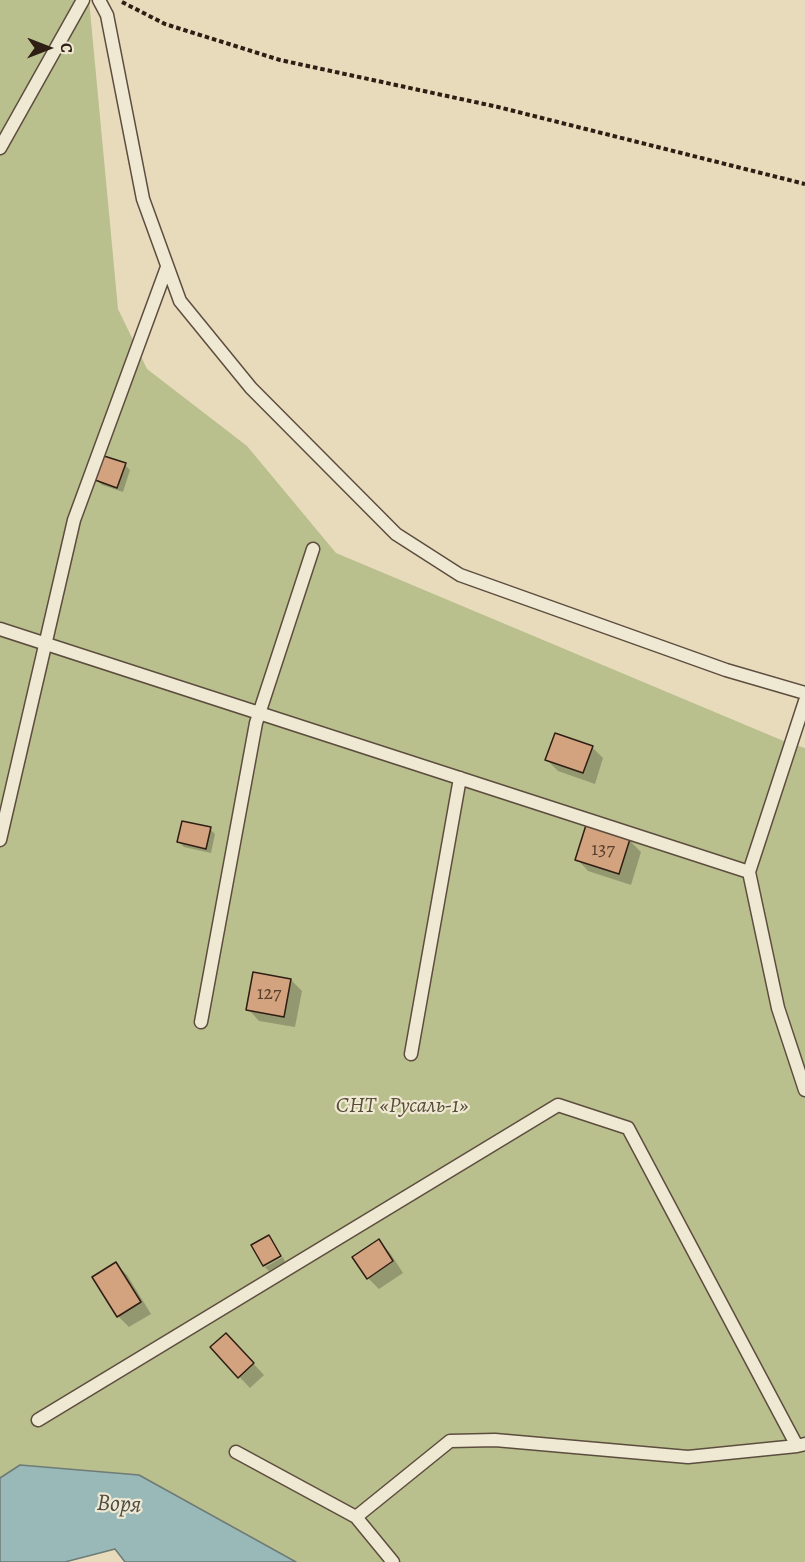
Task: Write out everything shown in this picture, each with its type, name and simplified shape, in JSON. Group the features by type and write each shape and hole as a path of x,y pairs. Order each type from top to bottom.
{"lane":[{"path":"0,148 83,0"},
{"path":"99,0 107,15 143,199 180,301 251,388 396,534 460,575 726,670 805,693"},
{"path":"0,840 74,520 167,267"},
{"path":"201,1022 256,723 313,549"},
{"path":"0,629 749,872"},
{"path":"805,701 749,872 778,1008 805,1090"},
{"path":"411,1054 460,778"},
{"path":"38,1420 558,1105 628,1128 801,1445 688,1457 495,1440 450,1441 356,1517"},
{"path":"236,1452 356,1517 393,1562"}],"path":[{"path":"119,0 165,24 280,60 498,107 805,184"}],"green space":[{"name":"СНТ «Русаль-1»","path":"0,0 89,0 118,309 147,369 247,446 336,553 805,748 805,1562 296,1562 139,1475 20,1465 0,1478"}],"water":[{"name":"Воря","path":"20,1465 139,1475 296,1562 125,1562 115,1549 65,1562 0,1562 0,1478"}],"building":[{"path":"104,456 126,463 117,488 95,480"},
{"path":"555,733 593,746 583,773 545,760"},
{"path":"182,821 211,827 206,849 177,842"},
{"path":"586,825 630,839 619,874 575,860"},
{"path":"253,972 291,979 284,1017 246,1010"},
{"path":"269,1235 281,1256 263,1266 251,1245"},
{"path":"379,1239 393,1261 367,1279 352,1257"},
{"path":"116,1262 141,1302 117,1317 92,1277"},
{"path":"226,1333 254,1363 238,1378 210,1347"}]}
